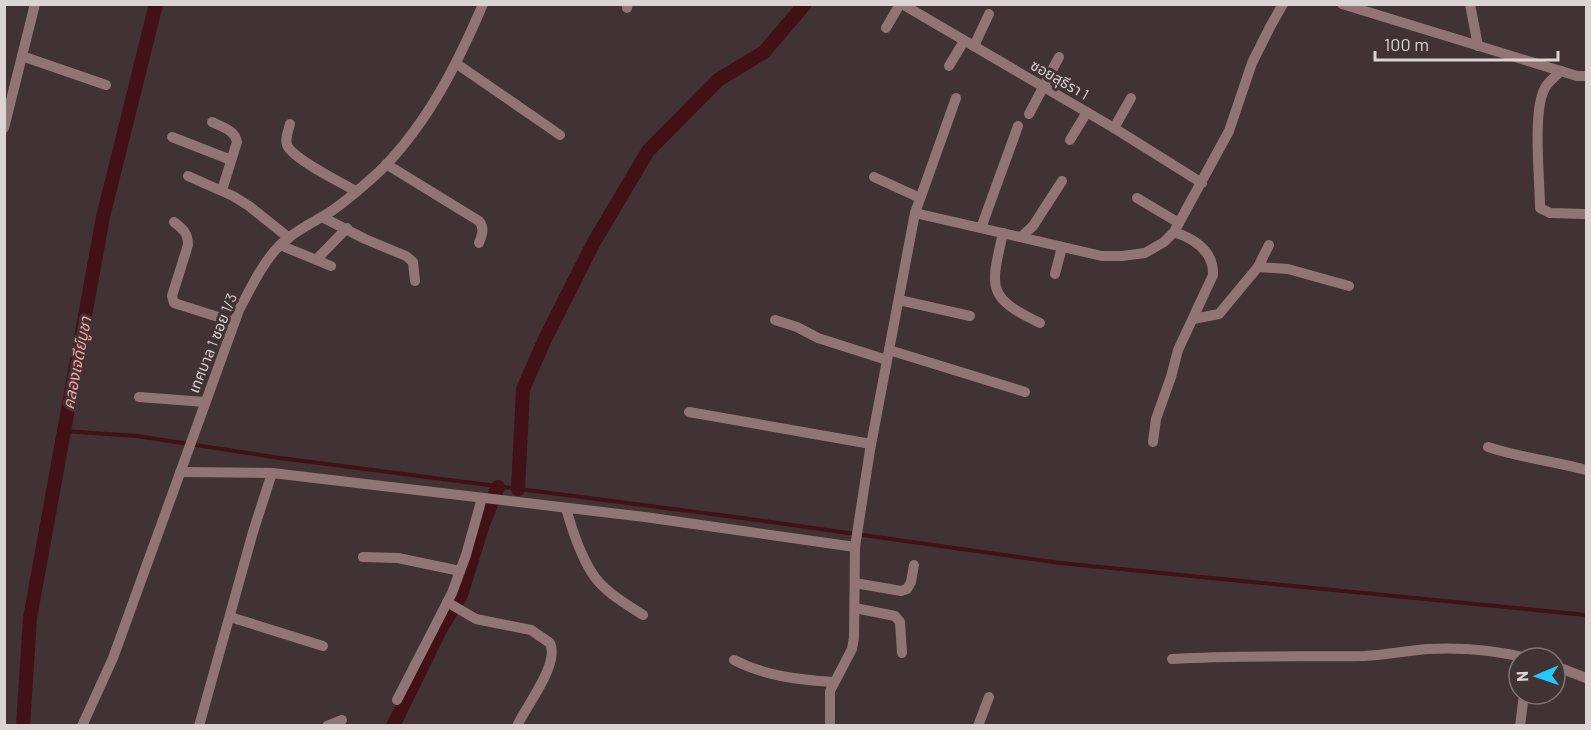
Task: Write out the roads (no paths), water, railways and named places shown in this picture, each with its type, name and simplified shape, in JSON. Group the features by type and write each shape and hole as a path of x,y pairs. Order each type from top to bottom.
{"street":[{"path":"4,128 6,110 35,4"},
{"name":"เทศบาล 1 ซอย 1/3","path":"82,726 113,658 234,322 265,264 284,242 356,191 399,150 433,102 456,64 483,4"},
{"path":"886,28 901,4"},
{"name":"ซอยสุธีรา 1","path":"901,4 1114,128 1202,183"},
{"path":"1342,4 1577,76 1587,76"},
{"path":"1470,4 1478,46"},
{"path":"915,213 1102,256 1145,253 1164,242 1176,228 1202,183 1229,131 1252,63 1283,5"},
{"path":"949,66 969,44 989,14"},
{"path":"22,56 106,86"},
{"path":"1029,114 1059,57"},
{"path":"456,64 560,135"},
{"path":"1561,71 1545,87 1540,101 1538,130 1540,208 1550,213 1587,214"},
{"path":"830,726 830,691 852,649 854,638 858,528 871,444 915,213 956,98"},
{"path":"1114,128 1131,98"},
{"path":"1070,140 1087,112"},
{"path":"212,122 232,132 237,142 222,190"},
{"path":"290,124 286,138 288,147 299,158 356,191"},
{"path":"981,228 1018,126"},
{"path":"172,137 231,160"},
{"path":"386,164 479,221 483,225 483,232 479,243"},
{"path":"188,176 222,190 249,206 284,242 331,266"},
{"path":"874,177 920,198"},
{"path":"1021,237 1033,226 1062,182"},
{"path":"1137,198 1201,246 1209,255 1213,265 1213,276 1208,289 1178,350 1156,419 1153,442"},
{"path":"321,217 406,256 413,262 416,281"},
{"path":"174,222 184,230 188,237 188,245 172,300 174,303 234,322"},
{"path":"316,260 346,228"},
{"path":"1003,234 993,278 996,288 1007,305 1040,323"},
{"path":"1192,319 1219,314 1257,267 1269,245"},
{"path":"1055,274 1062,247"},
{"path":"1257,267 1288,269 1349,286"},
{"path":"899,300 970,316"},
{"path":"775,320 797,327 818,338 1025,392"},
{"path":"139,398 205,402"},
{"path":"689,412 871,444"},
{"path":"1488,447 1513,455 1587,470"},
{"path":"181,466 272,473 645,517 856,545"},
{"path":"199,726 253,532 272,473"},
{"path":"396,700 452,605 460,571 489,499"},
{"path":"566,508 572,528 593,575 624,603 643,615"},
{"path":"363,557 398,558 460,571"},
{"path":"855,583 901,591 907,589 911,582 914,565"},
{"path":"452,605 476,618 531,630 550,643 553,654 549,668 517,726"},
{"path":"855,608 895,616 900,622 902,652"},
{"path":"230,617 323,646"},
{"path":"1173,659 1215,656 1368,656 1461,648 1507,653"},
{"path":"734,660 752,669 773,675 834,682"},
{"path":"1567,670 1587,678"},
{"path":"978,726 989,697"},
{"path":"1520,726 1522,706"},
{"path":"327,726 342,720"}],"waterway":[{"name":"คลองเจดีย์บูชา","path":"23,726 30,618 103,217 156,4"},
{"path":"518,489 523,389 545,339 594,242 648,151 718,80 764,52 805,4"},
{"path":"64,431 137,436 280,458 735,517 1060,563 1586,615"},
{"path":"393,726 441,628 461,595 483,524 498,487"}]}
